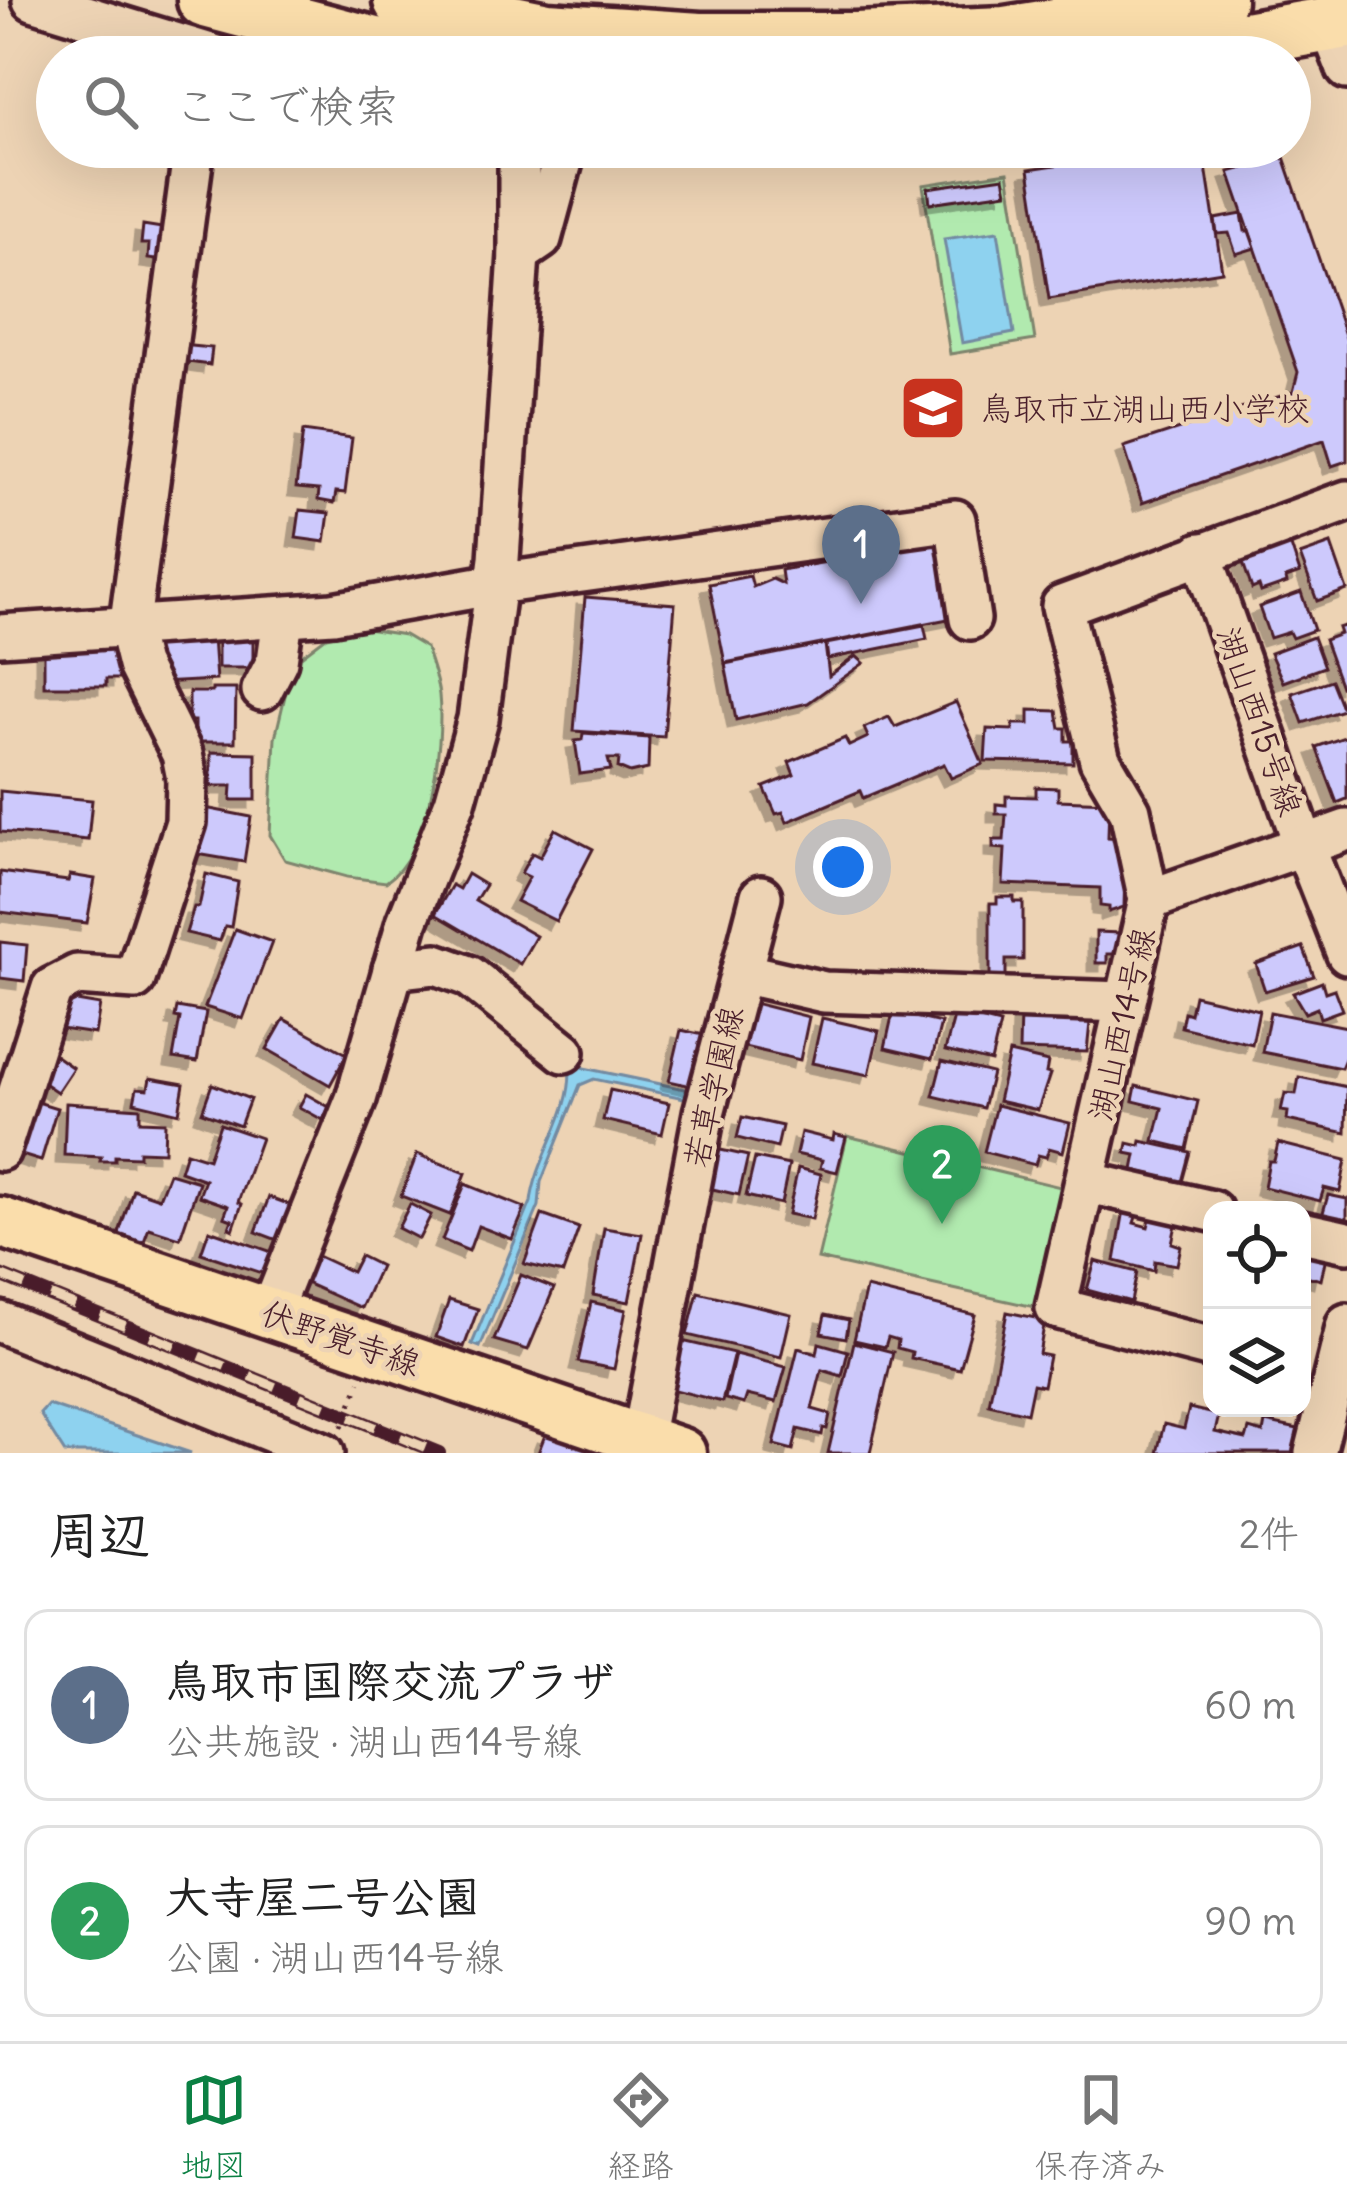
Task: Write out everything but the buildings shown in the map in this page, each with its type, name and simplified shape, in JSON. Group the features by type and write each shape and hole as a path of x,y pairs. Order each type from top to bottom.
{"highway":[{"path":"205,0 342,36"},
{"path":"401,0 548,15 676,36"},
{"path":"955,36 1005,34 1218,0"},
{"path":"1311,42 1341,39"}],"main road":[{"name":"伏野覚寺線","path":"0,1222 662,1446"}],"street":[{"path":"33,0 149,36"},
{"path":"0,1150 52,988 77,975 135,979 186,822 182,754 138,665 129,629 191,168"},
{"path":"270,1314 356,1099 406,922 455,802 472,740 496,584 519,254 519,168"},
{"path":"519,254 541,238 560,168"},
{"name":"湖山西14号線","path":"1203,1346 1056,1308 1149,901 1130,811 1100,760 1061,607 1347,501"},
{"path":"0,635 283,618 955,520 970,619"},
{"name":"湖山西15号線","path":"1201,554 1347,954"},
{"path":"262,690 277,661 283,618"},
{"path":"1149,901 1347,830"},
{"path":"741,973 761,896"},
{"path":"393,969 436,964 470,976 565,1052"},
{"name":"若草学園線","path":"662,1446 704,1113 741,973 824,992 1125,1002"},
{"path":"1085,1182 1203,1209"},
{"path":"1311,1234 1347,1242"},
{"path":"0,1322 331,1443"},
{"path":"1315,1453 1318,1376 1347,1324"}],"path":[{"path":"331,1443 372,1348"}],"green space":[{"path":"1008,172 1035,340 950,354 923,185"},
{"path":"367,629 404,635 426,648 439,695 439,742 431,796 414,847 386,882 285,860 270,835 275,738 293,662 326,637"},
{"path":"847,1136 1065,1188 1039,1308 818,1259"}],"water":[{"path":"998,231 1014,333 962,343 944,239"},
{"path":"574,1059 584,1068 699,1092 698,1101 594,1079 580,1085 541,1182 539,1206 480,1347 472,1344 531,1202 567,1098 569,1063"},
{"path":"48,1405 191,1453 65,1453 40,1414"}],"railway":[{"path":"0,1275 439,1453"}],"place":[{"name":"鳥取市立湖山西小学校","path":"933,408"},
{"name":"鳥取市国際交流プラザ","path":"861,604"},
{"name":"大寺屋二号公園","path":"942,1224"}]}
